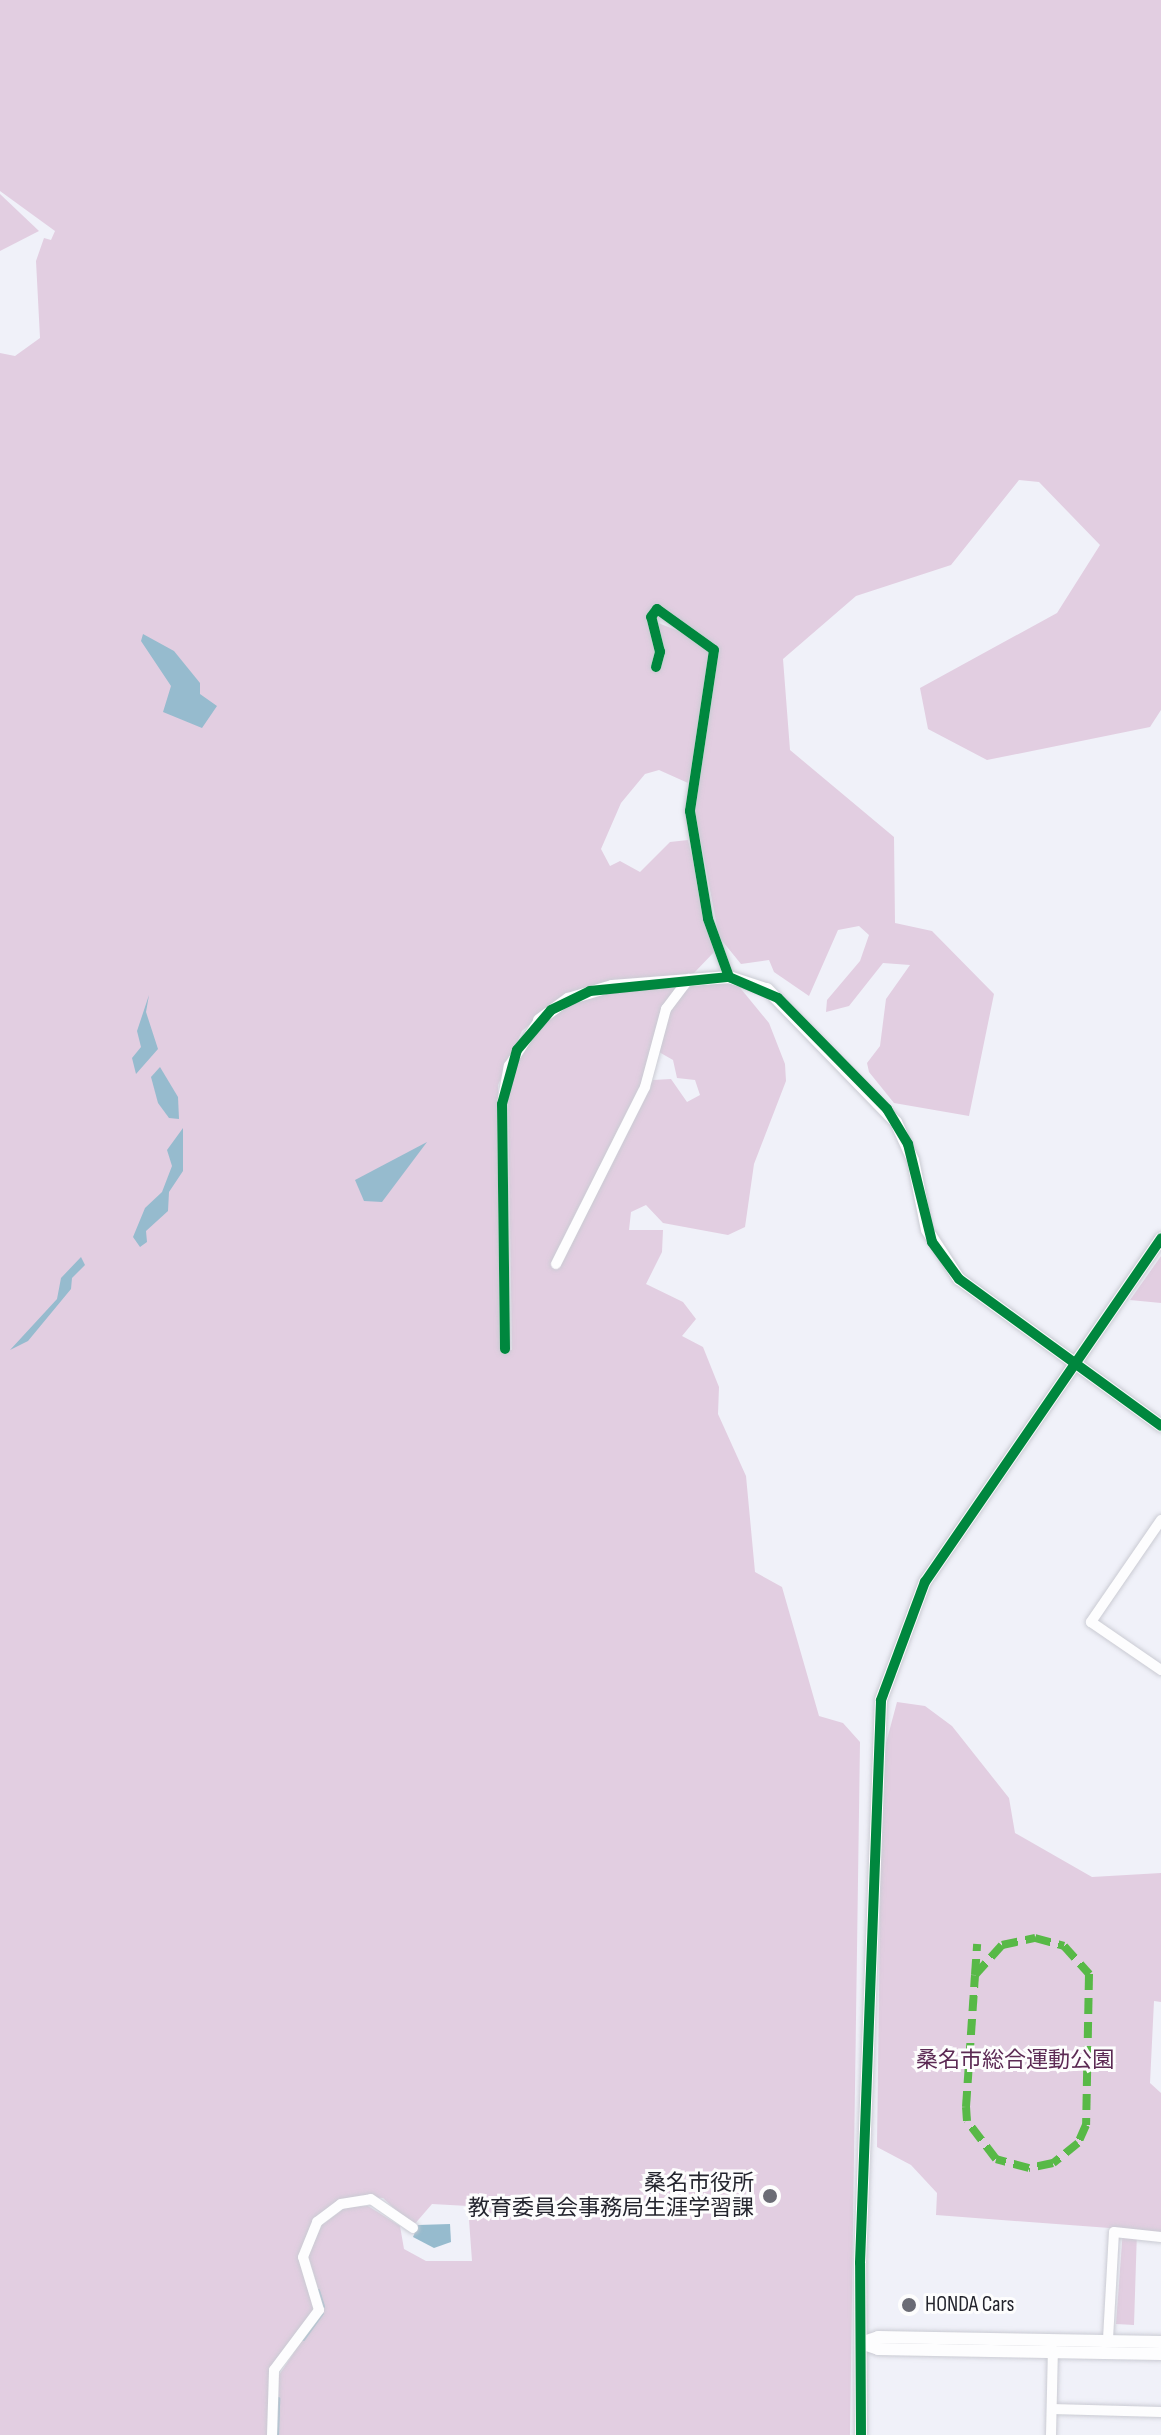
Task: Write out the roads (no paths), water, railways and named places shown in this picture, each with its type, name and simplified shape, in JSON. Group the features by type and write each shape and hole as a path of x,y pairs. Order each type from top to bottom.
{"street":[{"path":"656,667 660,652 651,617 657,609 713,646 690,811 708,919 729,977"},
{"path":"505,1349 502,1104 509,1066 539,1020 590,991 729,977 778,998 887,1109 908,1144 923,1219 941,1258 975,1293 1161,1426"},
{"path":"556,1264 630,1123 666,1009 689,979"},
{"path":"861,2435 861,2343 881,1700 925,1582 1161,1238"},
{"path":"1161,1520 1091,1622 1161,1670"},
{"path":"272,2435 274,2370 319,2310 303,2257 317,2222 341,2204 371,2199 413,2228"},
{"path":"1108,2339 1114,2232 1161,2237"},
{"path":"861,2343 878,2337 1161,2342"},
{"path":"861,2343 878,2349 1161,2354"},
{"path":"1051,2435 1053,2350"},
{"path":"1052,2409 1161,2412"}],"water":[{"path":"143,634 174,651 200,683 200,694 217,706 202,728 163,712 171,686 141,641"},
{"path":"149,995 146,1012 158,1049 136,1074 132,1058 141,1047 137,1031"},
{"path":"160,1067 178,1097 179,1119 169,1118 158,1103 151,1077"},
{"path":"183,1128 183,1171 169,1192 168,1211 146,1231 147,1242 140,1247 133,1237 145,1208 162,1192 172,1166 167,1150"},
{"path":"427,1142 382,1202 364,1201 355,1180"},
{"path":"81,1257 85,1265 72,1278 71,1289 28,1341 10,1350 57,1299 61,1278"},
{"path":"450,2224 451,2242 434,2248 413,2237 418,2225"}],"waterway":[{"path":"318,2290 323,2306"},
{"path":"303,2339 322,2313"},
{"path":"277,2435 278,2398"}],"place":[{"name":"桑名市役所 教育委員会事務局生涯学習課","path":"770,2196"},
{"name":"HONDA Cars","path":"909,2305"}],"park label":[{"name":"桑名市総合運動公園","path":"1015,2061"}]}
